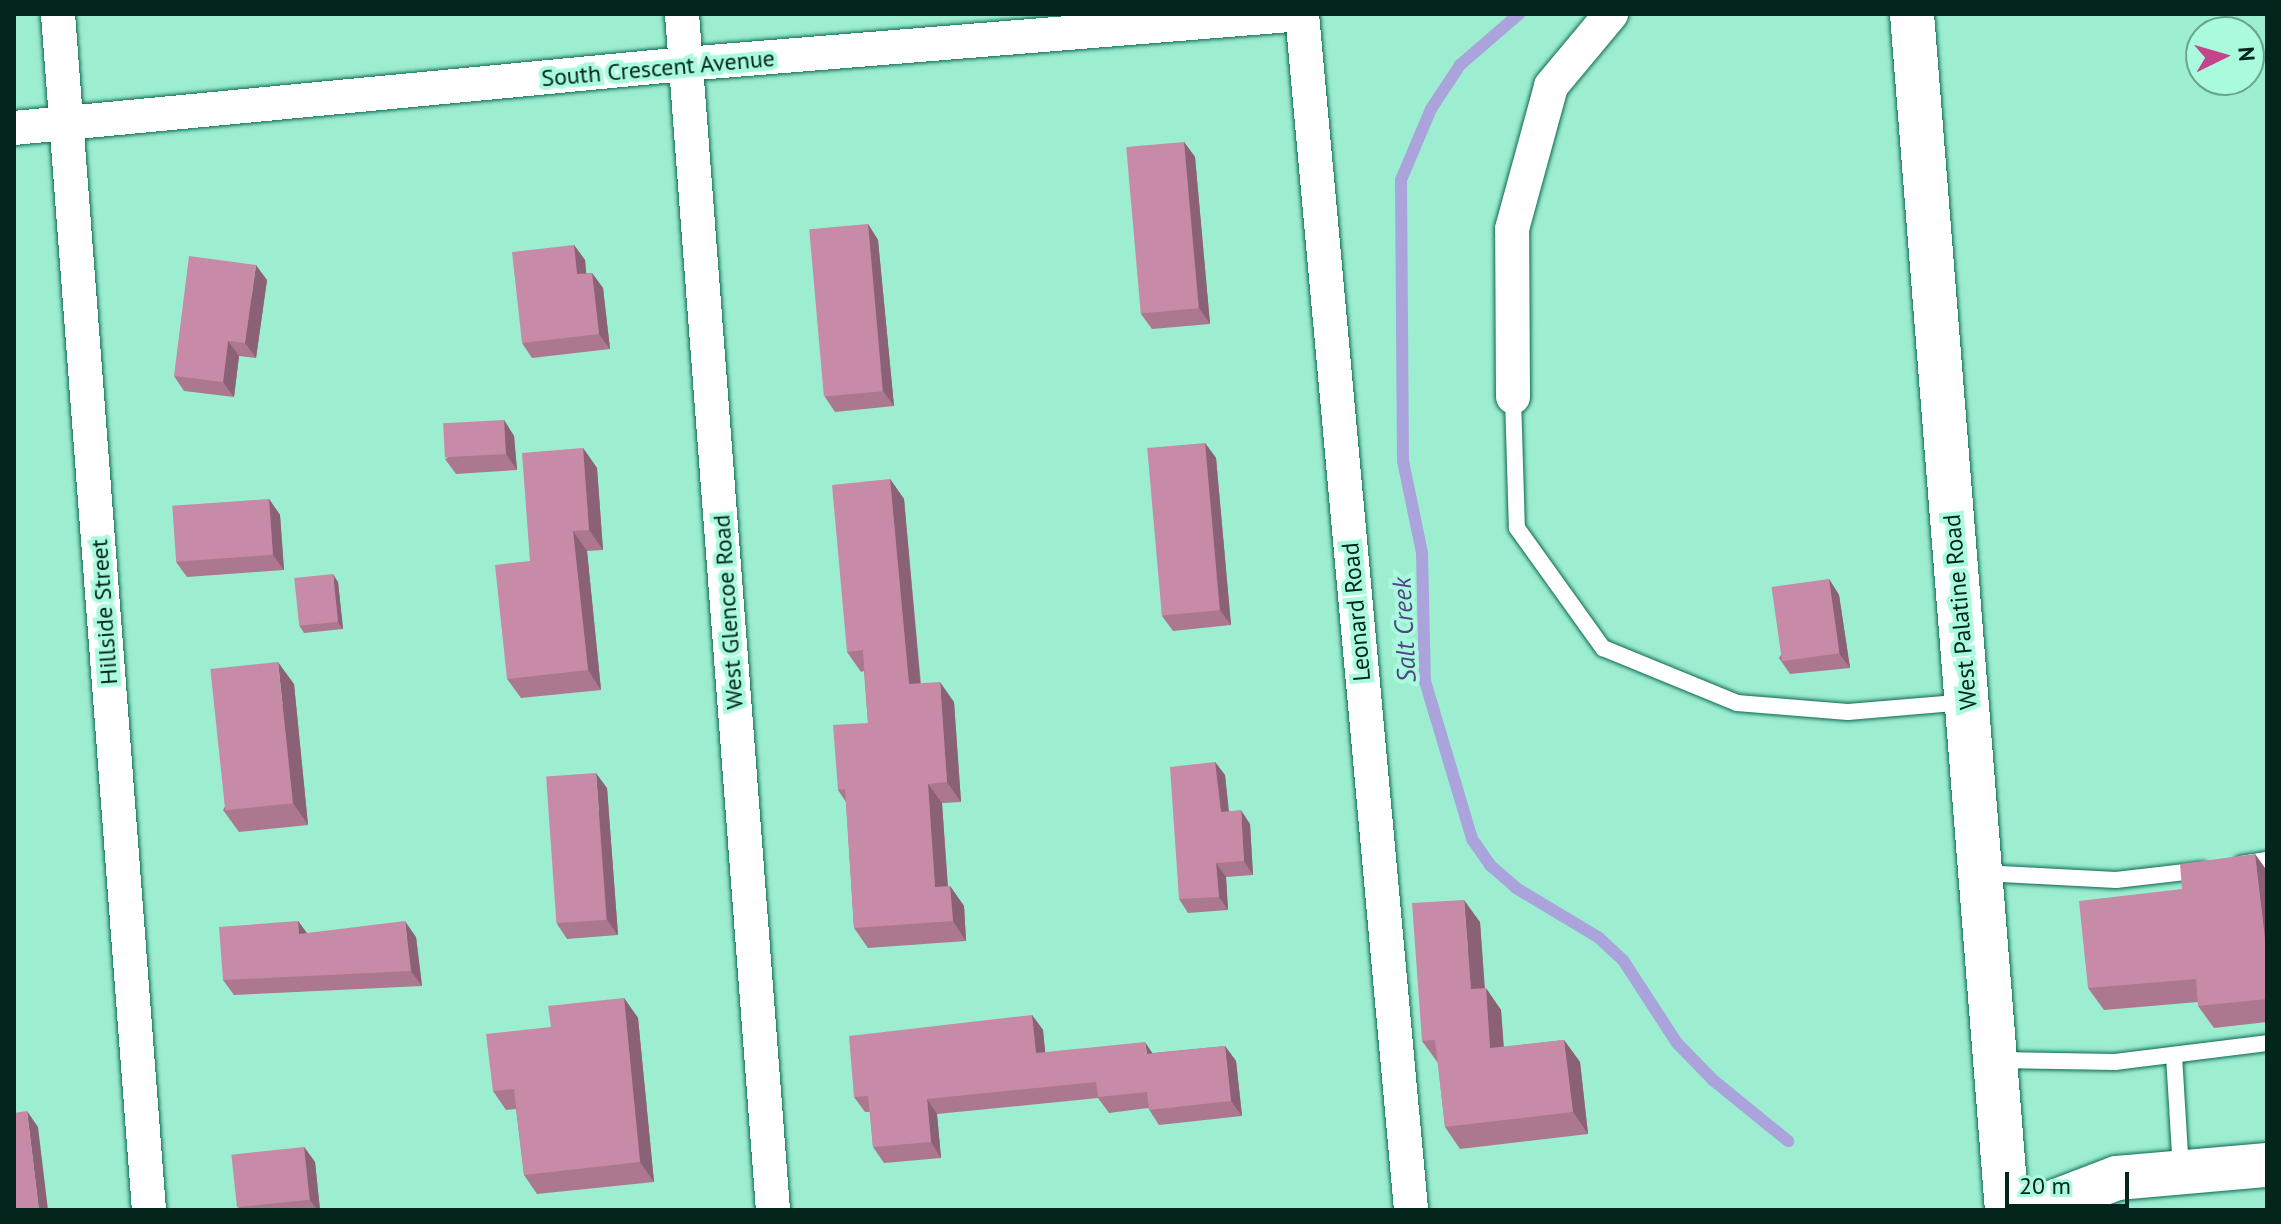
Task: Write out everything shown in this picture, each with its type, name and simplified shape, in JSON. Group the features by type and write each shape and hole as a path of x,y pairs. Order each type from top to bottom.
{"main road":[{"name":"West Palatine Road","path":"1912,14 2007,1210"},
{"path":"2033,1210 2117,1178 2267,1165"}],"street":[{"name":"Hillside Street","path":"58,14 149,1210"},
{"name":"West Glencoe Road","path":"682,14 773,1210"},
{"name":"South Crescent Avenue","path":"14,128 685,64 1302,14"},
{"name":"Leonard Road","path":"1302,14 1411,1210"},
{"path":"1513,397 1512,229 1551,86 1611,14"}],"lane":[{"path":"1513,397 1517,528 1603,648 1737,703 1848,712 1967,702"},
{"path":"1980,873 2116,880 2267,860"},
{"path":"1995,1060 2115,1062 2267,1043"},
{"path":"2174,1056 2181,1172"}],"building":[{"path":"1184,142 1199,308 1141,313 1126,147"},
{"path":"868,224 883,391 824,397 809,229"},
{"path":"574,245 577,274 592,273 599,334 522,343 512,252"},
{"path":"189,256 256,265 245,343 228,341 223,382 174,376"},
{"path":"504,420 506,454 445,457 443,423"},
{"path":"1205,443 1220,610 1162,615 1147,448"},
{"path":"583,448 589,530 573,531 588,670 507,679 495,565 530,561 522,453"},
{"path":"890,479 909,684 940,682 947,782 928,784 935,887 950,886 953,921 854,928 845,789 838,790 833,725 868,723 863,650 847,652 832,485"},
{"path":"269,499 273,555 176,562 172,506"},
{"path":"333,574 338,622 299,626 294,578"},
{"path":"1829,579 1839,653 1782,661 1772,587"},
{"path":"278,662 293,803 225,810 210,669"},
{"path":"1215,762 1221,812 1241,810 1244,861 1216,863 1219,897 1179,899 1170,767"},
{"path":"596,773 606,920 556,923 546,776"},
{"path":"2255,854 2267,956 2267,999 2198,1006 2196,979 2088,988 2079,901 2182,889 2180,864"},
{"path":"1464,900 1471,989 1486,988 1490,1048 1564,1040 1573,1112 1445,1127 1435,1040 1422,1041 1412,903"},
{"path":"298,921 299,934 405,921 411,971 223,980 219,927"},
{"path":"624,998 640,1162 524,1175 514,1089 493,1091 486,1034 551,1027 548,1006"},
{"path":"1032,1015 1036,1053 1145,1042 1147,1054 1225,1046 1231,1101 1149,1110 1147,1092 1098,1097 1096,1082 927,1099 931,1142 873,1147 868,1096 854,1097 849,1036"},
{"path":"27,1111 39,1210 14,1210 14,1113"},
{"path":"304,1147 310,1200 237,1207 231,1155"}],"waterway":[{"name":"Salt Creek","path":"1519,14 1460,65 1431,109 1401,180 1403,461 1422,553 1425,681 1472,839 1490,865 1516,888 1598,937 1623,960 1677,1043 1713,1080 1788,1141"}]}
